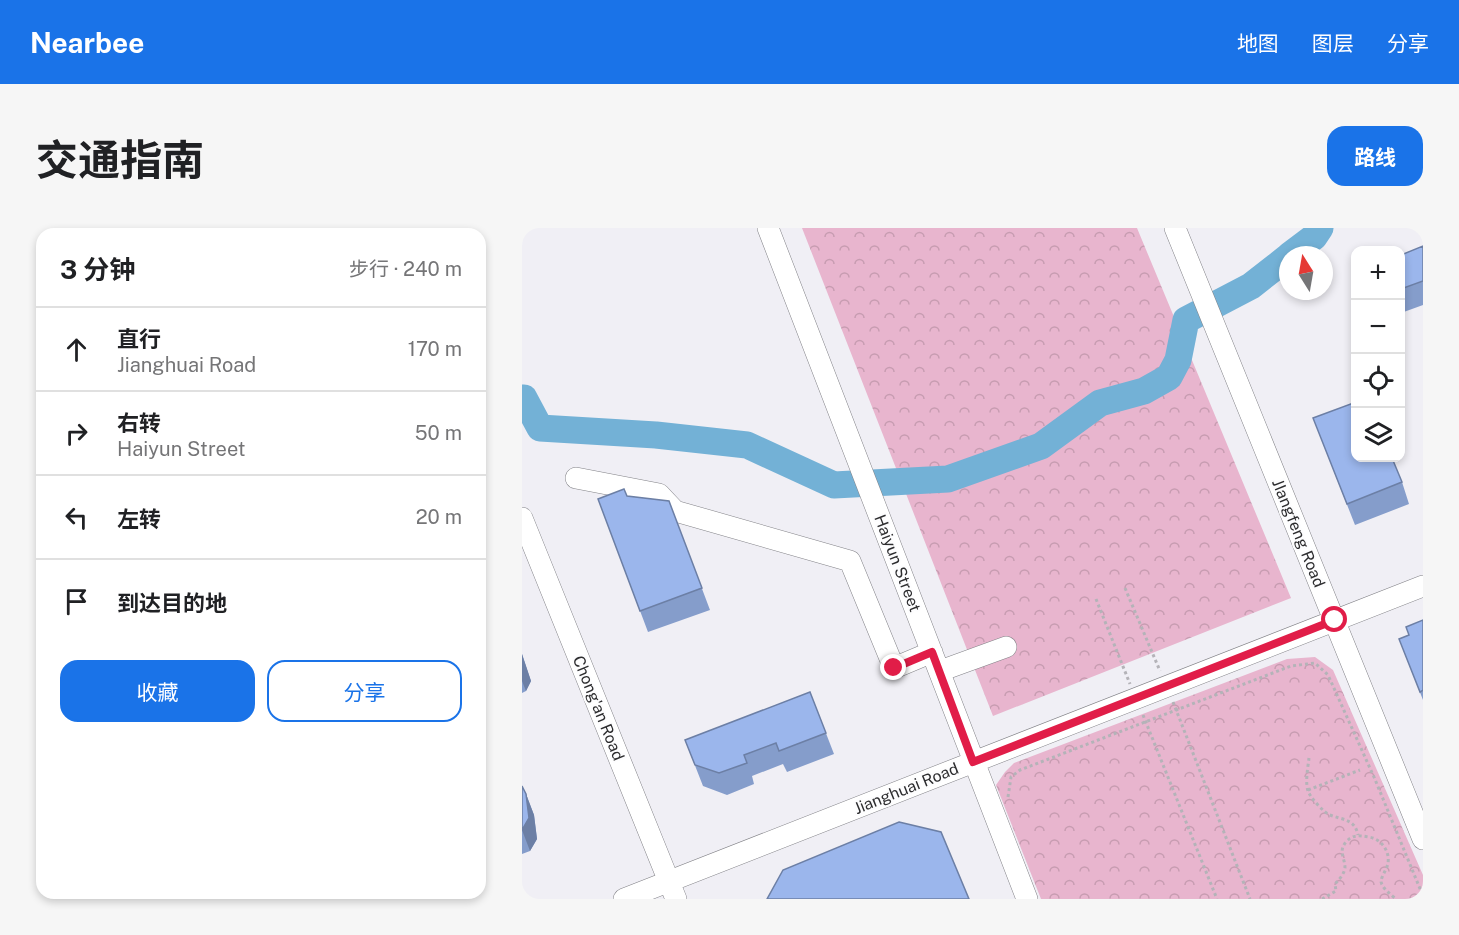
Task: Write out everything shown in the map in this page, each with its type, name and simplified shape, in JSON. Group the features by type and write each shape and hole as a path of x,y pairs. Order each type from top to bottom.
{"street":[{"name":"Haiyun Street","path":"768,228 1027,899"},
{"name":"JIangfeng Road","path":"1175,228 1423,839"},
{"path":"576,478 659,494 675,511 850,561 894,668 936,662 1006,647"},
{"name":"Chong'an Road","path":"522,518 673,890"},
{"name":"Jianghuai Road","path":"624,899 673,890 973,762 1423,586"}],"path":[{"path":"1125,588 1167,686 1250,899"},
{"path":"1096,599 1216,899"},
{"path":"1007,800 1011,777 1020,770 1291,666 1315,663 1328,675 1374,777 1423,896"},
{"path":"1309,758 1308,790 1327,815 1351,821 1358,835"},
{"path":"1308,790 1360,770"},
{"path":"1322,899 1336,891 1335,884 1344,872 1345,866 1341,849 1348,840 1358,835 1376,838 1382,843 1386,850 1388,863 1381,880 1382,885 1396,899"}],"green space":[{"path":"802,228 1137,228 1291,598 993,716"},
{"path":"1315,657 1333,670 1423,875 1423,899 1041,899 996,785 1014,763 1287,659"}],"building":[{"path":"1423,246 1423,281 1405,288 1405,253"},
{"path":"1351,404 1351,462 1394,462 1402,482 1347,504 1313,418"},
{"path":"624,489 627,496 669,501 702,588 640,611 598,499"},
{"path":"1423,620 1423,690 1420,692 1399,639 1409,635 1406,627"},
{"path":"810,692 826,733 779,751 776,743 744,755 747,763 719,773 695,765 685,740"},
{"path":"522,786 526,794 529,818 522,830"},
{"path":"899,822 941,832 969,899 767,899 783,870"}],"waterway":[{"path":"1302,246 1314,237 1320,228"},
{"path":"522,398 540,428 656,435 747,445 834,485 948,479 1041,446 1100,403 1144,391 1169,377 1178,360 1186,320 1251,286 1279,264"}],"route":[{"path":"894,668 932,652 973,762 1335,620"}]}
